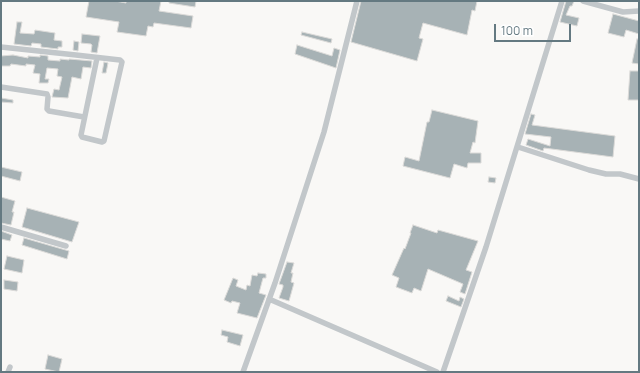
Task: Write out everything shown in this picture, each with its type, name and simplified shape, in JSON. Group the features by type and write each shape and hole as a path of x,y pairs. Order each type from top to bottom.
{"street":[{"path":"243,372 269,299 324,132 357,1"},
{"path":"443,372 486,247 562,1"},
{"path":"584,1 623,12 639,12"},
{"path":"1,47 120,60 122,64 103,142 82,137 81,135 97,58"},
{"path":"1,87 47,94 47,109 49,111 84,117"},
{"path":"518,147 589,170 606,174 620,174 639,179"},
{"path":"1,227 66,246"},
{"path":"269,299 437,372"}],"building":[{"path":"89,1 115,1 126,3 126,1 161,1 159,11 193,16 191,28 154,23 153,27 148,26 146,36 117,32 119,22 86,17"},
{"path":"169,1 196,1 195,7 169,3"},
{"path":"361,1 477,1 475,11 472,10 467,35 423,23 419,38 423,39 417,61 351,42"},
{"path":"566,1 574,1 566,15 579,18 577,26 560,22"},
{"path":"613,14 639,21 639,34 626,30 624,37 608,33"},
{"path":"17,22 22,22 20,33 34,34 35,30 55,33 54,40 62,41 62,47 58,47 58,49 41,47 41,44 32,43 31,46 14,44"},
{"path":"302,32 332,39 331,43 301,35"},
{"path":"82,34 100,36 97,53 91,52 91,44 81,43"},
{"path":"637,39 639,39 639,64 632,63"},
{"path":"74,41 79,42 78,51 73,50"},
{"path":"297,45 332,56 334,48 340,50 336,68 295,54"},
{"path":"13,55 28,58 28,56 48,56 48,60 60,61 60,59 69,59 92,61 91,68 83,67 81,79 72,77 68,98 52,97 54,89 59,90 62,77 57,76 58,69 47,68 45,79 49,79 48,83 39,83 40,74 33,73 35,65 26,64 26,66 11,64 10,66 1,66 1,56"},
{"path":"104,62 108,63 106,73 102,73"},
{"path":"630,71 639,71 639,100 628,100"},
{"path":"1,98 13,100 13,103 1,102"},
{"path":"432,110 478,121 475,143 473,142 470,153 481,153 481,163 468,163 467,168 454,164 450,178 403,166 405,157 419,161 427,122 429,122"},
{"path":"531,114 535,115 532,125 615,136 613,157 544,148 543,151 526,145 528,139 550,146 551,137 525,134"},
{"path":"1,167 22,172 20,181 1,176"},
{"path":"489,177 496,178 495,183 488,182"},
{"path":"1,197 15,201 11,225 1,223"},
{"path":"27,208 79,222 72,242 22,227"},
{"path":"413,225 437,233 438,230 478,241 466,270 472,272 465,294 460,292 463,284 428,269 421,291 414,288 412,293 396,287 399,278 392,275 404,248 405,249"},
{"path":"1,231 12,235 10,241 1,239"},
{"path":"24,238 69,251 67,259 22,245"},
{"path":"7,256 24,260 22,273 4,269"},
{"path":"287,262 294,263 291,273 293,273 291,282 294,283 289,301 279,298 283,285 279,284"},
{"path":"258,273 266,274 266,278 263,278 259,293 266,295 257,318 237,313 240,303 232,301 231,303 224,300 233,278 238,280 236,286 246,290 247,285 250,286 252,275 257,276"},
{"path":"4,280 18,282 17,291 4,289"},
{"path":"448,296 459,301 460,297 464,299 461,307 446,301"},
{"path":"222,330 243,335 240,346 227,342 228,337 221,335"},
{"path":"48,355 62,359 59,372 45,369"}]}
